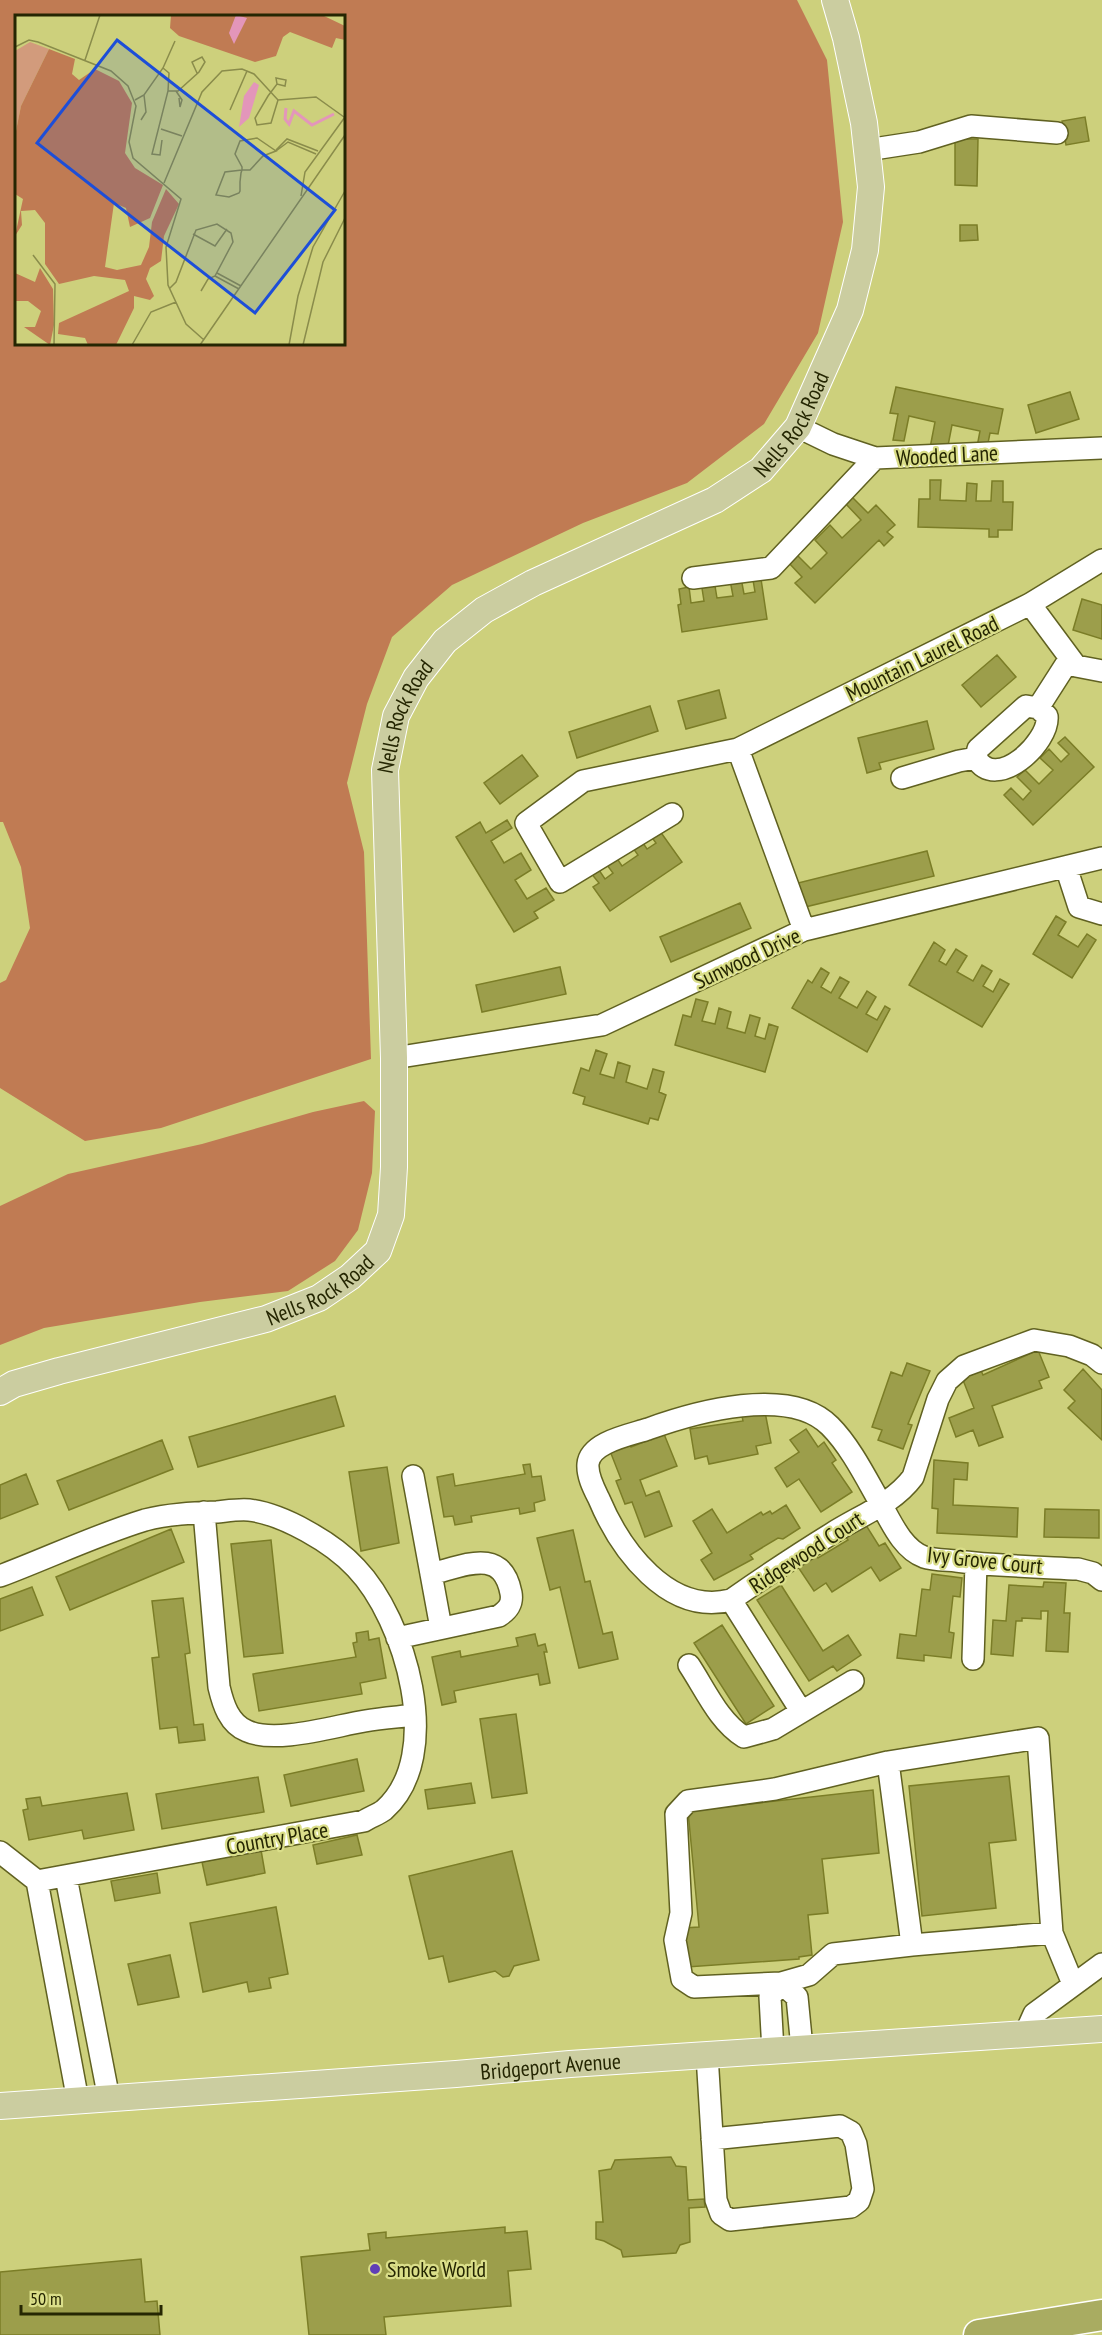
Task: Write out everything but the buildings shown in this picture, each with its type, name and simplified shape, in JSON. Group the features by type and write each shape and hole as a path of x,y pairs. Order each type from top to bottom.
{"highway":[{"path":"979,2335 1102,2315"}],"main road":[{"name":"Nells Rock Road","path":"0,1392 14,1384 59,1371 266,1319 319,1298 350,1277 378,1251 391,1215 394,1058 385,770 396,716 416,678 445,641 484,610 533,583 715,500 761,470 798,427 850,310 865,250 871,187 867,150 846,38 835,0"},
{"name":"Bridgeport Avenue","path":"0,2106 802,2048 1102,2030"}],"street":[{"path":"867,150 919,142 971,126 1058,134"},
{"name":"Wooded Lane","path":"798,427 832,444 875,458 1102,448"},
{"path":"693,578 771,568 875,458"},
{"name":"Mountain Laurel Road","path":"672,814 560,882 526,823 583,782 738,749 1030,604 1102,560"},
{"path":"1030,604 1076,666 1102,671"},
{"path":"1038,708 1070,658"},
{"path":"1026,706 1038,708 1047,716 1047,725 1018,761 1004,770 981,765 976,758 982,744 1026,706"},
{"path":"738,749 804,930"},
{"path":"902,778 976,758"},
{"name":"Sunwood Drive","path":"394,1058 602,1025 804,930 1102,858"},
{"path":"1066,867 1079,907 1102,914"},
{"path":"882,1505 899,1493 913,1477 938,1399 947,1381 964,1366 1034,1340 1069,1346 1092,1355 1102,1363"},
{"name":"Ridgewood Court","path":"757,1404 781,1404 813,1413 830,1426 882,1505 794,1557 731,1600 720,1603 684,1597 663,1585 635,1562 603,1509 591,1482 588,1464 593,1452 607,1443 667,1422 757,1404"},
{"path":"413,1476 441,1628"},
{"name":"Ivy Grove Court","path":"882,1505 909,1548 924,1557 976,1564 1078,1569 1093,1573 1102,1580"},
{"name":"Country Place","path":"0,1576 146,1520 204,1512 249,1510 285,1520 321,1541 355,1567 376,1594 392,1621 406,1667 416,1715 412,1763 406,1780 383,1811 364,1821 37,1881"},
{"path":"204,1512 219,1687 224,1706 236,1725 248,1732 262,1735 290,1734 416,1715"},
{"path":"397,1638 499,1616 508,1610 512,1599 504,1572 494,1564 483,1563 431,1574"},
{"path":"974,1659 976,1564"},
{"path":"731,1600 801,1711"},
{"path":"689,1665 724,1720 734,1731 744,1737 773,1729 853,1681"},
{"path":"1052,1933 833,1954 808,1975 781,1983 694,1987 682,1979 675,1940 681,1913 676,1814 688,1801 775,1789 888,1762 1038,1738 1052,1933 1073,1984"},
{"path":"888,1762 912,1945"},
{"path":"0,1852 37,1881 78,2101"},
{"path":"66,1877 109,2099"},
{"path":"1024,2034 1034,2014 1102,1964"},
{"path":"55,1973 83,1968"},
{"path":"781,1983 797,1997 802,2048"},
{"path":"773,2051 770,1997 781,1983"},
{"path":"707,2055 712,2139 716,2200 722,2214 730,2220 851,2207 859,2200 863,2189 856,2144 851,2132 840,2126 712,2139"}],"shaded area":[{"path":"0,0 797,0 827,60 843,222 818,333 764,424 687,483 583,523 452,585 392,637 367,704 347,783 364,852 371,1059 161,1128 85,1141 0,1088 0,983 6,980 30,928 21,867 3,822 0,822"},
{"path":"364,1101 375,1111 372,1173 358,1230 335,1261 288,1291 200,1302 44,1328 0,1345 0,1206 68,1174 202,1144 313,1112"}],"place":[{"name":"Smoke World","path":"375,2269"}]}
